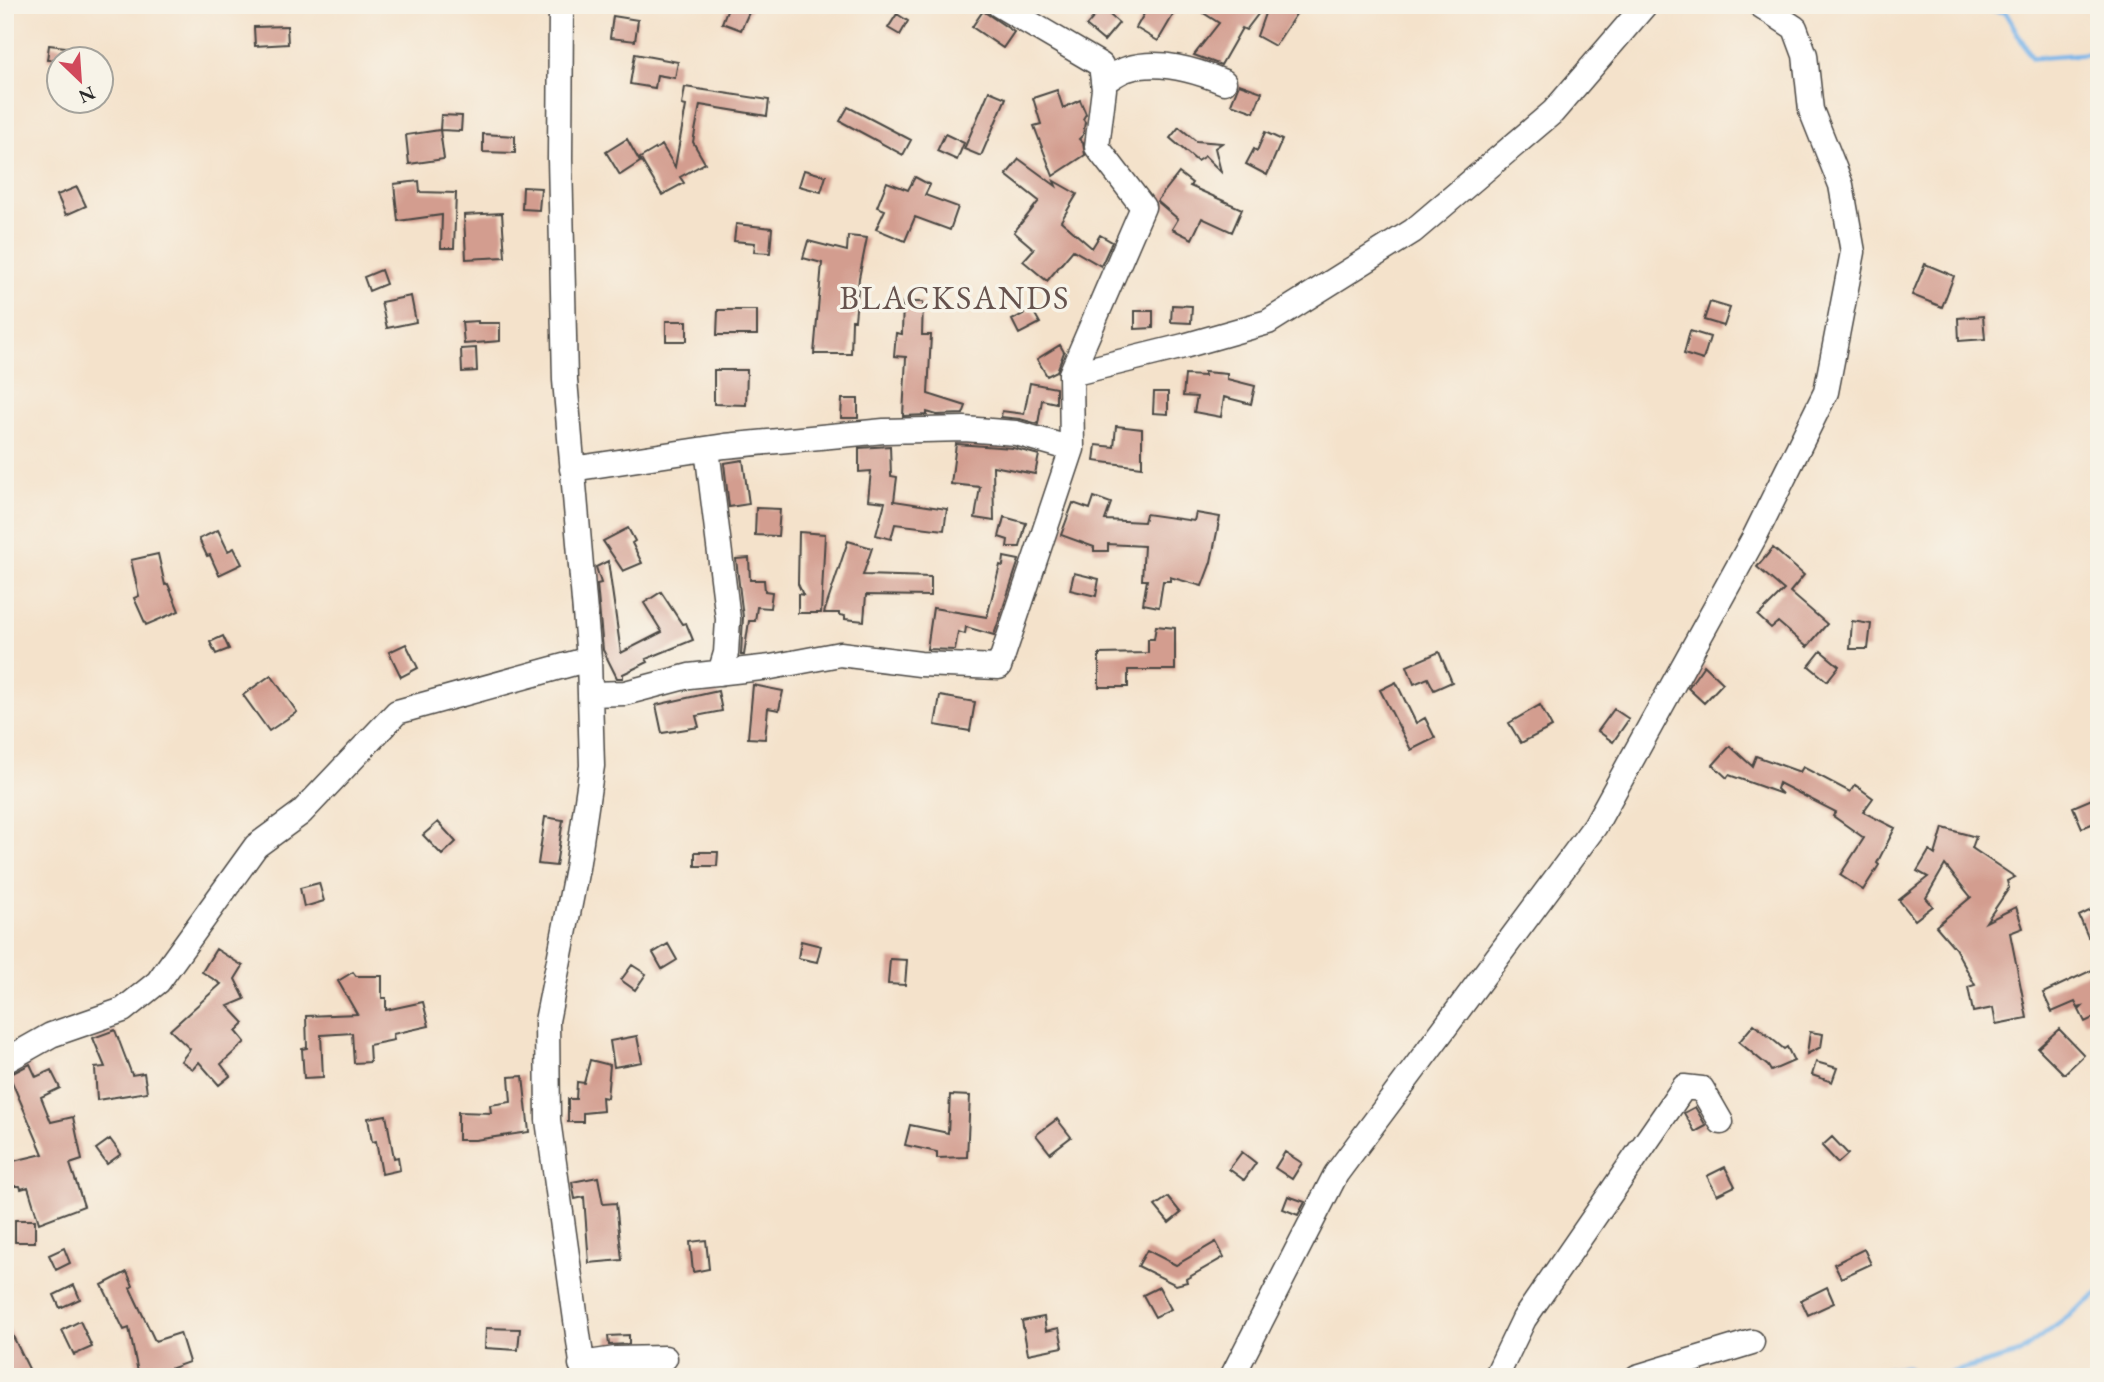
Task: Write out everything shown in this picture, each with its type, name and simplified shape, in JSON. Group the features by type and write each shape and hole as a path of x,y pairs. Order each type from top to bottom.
{"street":[{"path":"561,5 560,159 565,380 589,659 592,766 577,869 547,1021 548,1120 582,1371 616,1359 665,1358"},
{"path":"590,694 625,693 689,676 771,667 840,654 920,664 999,667 1072,449 1071,374 1143,207 1097,147 1103,82 1101,65 999,5"},
{"path":"1071,374 1268,322 1413,231 1553,112 1645,5"},
{"path":"1231,1377 1336,1174 1595,826 1754,538 1826,392 1853,252 1841,185 1811,110 1805,54 1795,29 1760,5"},
{"path":"1103,82 1127,69 1157,64 1203,73 1224,82"},
{"path":"572,469 707,449 884,431 964,429 1016,433 1072,449"},
{"path":"707,449 728,620 726,653 720,673"},
{"path":"5,1061 51,1035 123,1010 158,982 256,846 301,813 397,712 589,659"},
{"path":"1496,1377 1524,1319 1684,1087 1702,1088 1721,1122"},
{"path":"1637,1377 1752,1342"}],"building":[{"path":"729,5 751,8 741,30 722,23"},
{"path":"1149,5 1179,5 1158,41 1136,28"},
{"path":"1191,5 1265,5 1246,30 1242,28 1221,65 1194,55 1219,23"},
{"path":"1268,5 1302,5 1275,46 1257,36"},
{"path":"1102,8 1119,23 1104,41 1086,26"},
{"path":"983,11 1014,32 1003,48 972,27"},
{"path":"897,14 908,21 900,35 888,28"},
{"path":"613,16 638,20 635,41 610,38"},
{"path":"287,26 288,44 255,46 254,27"},
{"path":"635,54 678,62 675,78 657,75 655,88 630,84"},
{"path":"1239,84 1262,92 1254,112 1231,104"},
{"path":"685,87 769,100 767,116 700,105 693,142 705,163 680,177 684,183 662,195 640,158 662,145 675,167 686,106 682,105"},
{"path":"1057,90 1063,108 1080,100 1086,114 1083,119 1083,135 1079,139 1083,143 1085,155 1053,176 1034,126 1041,124 1033,98"},
{"path":"989,91 1006,98 981,156 964,149"},
{"path":"848,107 911,140 903,155 840,121"},
{"path":"441,115 462,116 461,131 440,130"},
{"path":"1179,127 1196,141 1222,143 1215,148 1221,172 1205,156 1197,161 1170,138"},
{"path":"440,130 444,159 409,164 406,135"},
{"path":"1265,132 1282,140 1267,175 1246,164 1254,149 1257,151"},
{"path":"483,134 515,136 515,153 483,152"},
{"path":"945,134 964,143 957,160 937,151"},
{"path":"627,139 640,162 620,175 606,152"},
{"path":"1019,159 1056,186 1054,181 1077,194 1061,221 1092,248 1100,235 1112,242 1101,266 1073,250 1047,281 1023,261 1034,249 1014,232 1039,201 1006,175"},
{"path":"804,170 826,176 821,192 799,186"},
{"path":"1179,173 1192,183 1190,186 1242,209 1232,232 1202,218 1192,239 1172,229 1178,219 1157,201"},
{"path":"915,177 930,185 925,195 958,207 950,230 915,217 905,241 876,229 885,210 877,207 887,182 908,190"},
{"path":"419,181 420,192 456,193 454,248 441,248 442,215 398,221 394,184"},
{"path":"77,187 86,206 66,215 57,195"},
{"path":"523,187 541,188 539,210 522,209"},
{"path":"502,213 505,257 466,259 464,215"},
{"path":"736,224 772,228 770,253 754,252 755,243 734,241"},
{"path":"848,236 867,238 859,278 855,320 852,320 851,354 814,354 822,263 803,258 808,241 847,251"},
{"path":"1925,264 1954,276 1942,307 1912,295"},
{"path":"381,270 386,284 369,291 364,277"},
{"path":"411,296 416,322 387,328 381,302"},
{"path":"903,302 923,302 922,335 931,335 928,394 966,406 963,414 937,415 927,412 927,415 903,416 906,357 894,356 896,333 902,334"},
{"path":"1710,302 1730,308 1724,326 1704,320"},
{"path":"1172,305 1192,306 1191,323 1171,322"},
{"path":"1032,309 1040,323 1019,334 1012,320"},
{"path":"718,310 757,310 757,335 717,335"},
{"path":"1135,311 1153,311 1153,328 1135,329"},
{"path":"1983,316 1985,339 1959,341 1958,318"},
{"path":"666,321 687,321 687,341 666,341"},
{"path":"462,322 500,323 500,341 464,344"},
{"path":"1690,331 1710,337 1703,360 1684,354"},
{"path":"1060,345 1064,352 1057,371 1047,376 1037,359"},
{"path":"476,348 477,371 462,372 461,349"},
{"path":"714,370 747,370 746,405 714,404"},
{"path":"1204,372 1227,374 1227,379 1255,386 1251,404 1224,397 1221,417 1194,412 1197,397 1183,396 1185,375 1204,376"},
{"path":"1030,383 1056,388 1056,403 1042,400 1038,424 1001,417 1002,411 1024,414"},
{"path":"1154,392 1168,392 1168,414 1153,413"},
{"path":"842,399 858,399 858,418 841,418"},
{"path":"1116,426 1142,429 1142,467 1094,461 1096,445 1114,447"},
{"path":"956,444 1013,448 1039,455 1035,474 993,466 994,521 975,518 980,487 951,484"},
{"path":"890,446 891,476 897,477 894,501 947,509 944,530 895,524 891,539 876,535 885,502 868,500 871,471 859,472 859,448"},
{"path":"743,460 749,504 729,507 724,463"},
{"path":"1094,497 1111,503 1105,520 1144,522 1146,514 1194,521 1196,513 1220,517 1211,562 1202,586 1170,577 1170,581 1163,581 1159,607 1143,604 1147,580 1142,580 1144,546 1108,544 1108,551 1094,551 1094,547 1061,535 1073,503 1090,509"},
{"path":"756,508 780,509 778,536 755,535"},
{"path":"1004,517 1026,523 1020,547 1007,547 1008,540 999,537"},
{"path":"628,528 642,563 623,571 603,541"},
{"path":"218,530 228,551 234,548 242,564 219,575 199,539"},
{"path":"799,532 825,534 821,613 798,613 798,594 803,595 798,584"},
{"path":"848,541 872,548 863,575 931,577 931,596 866,595 864,621 845,619 845,616 839,613 824,613"},
{"path":"1773,548 1804,575 1790,592 1827,624 1807,647 1778,622 1771,628 1758,616 1784,590 1757,567"},
{"path":"158,554 165,585 168,584 179,611 146,625 134,598 139,596 131,560"},
{"path":"1004,557 1019,560 994,635 966,627 965,634 958,632 955,650 927,649 933,608 987,617"},
{"path":"749,558 750,580 764,580 765,591 772,592 770,608 757,607 755,621 749,621 744,655 741,655 743,617 736,559"},
{"path":"608,561 621,653 662,632 644,603 661,592 682,624 686,623 693,640 646,659 648,662 623,674 623,678 617,678 603,650 597,584 601,583 596,567"},
{"path":"1074,573 1099,579 1096,596 1070,590"},
{"path":"1852,621 1871,624 1868,649 1850,649"},
{"path":"1156,626 1175,628 1175,670 1128,670 1128,687 1099,687 1099,654 1148,653 1148,639 1154,639"},
{"path":"223,636 229,649 216,654 210,642"},
{"path":"406,644 418,668 401,677 389,652"},
{"path":"1821,651 1839,666 1827,681 1809,666"},
{"path":"1439,652 1452,682 1434,690 1428,678 1414,684 1407,666"},
{"path":"1704,665 1723,683 1704,703 1688,688"},
{"path":"271,675 297,712 269,731 243,695"},
{"path":"1396,682 1416,723 1425,718 1435,738 1411,750 1380,690"},
{"path":"753,685 783,691 779,710 768,708 765,739 748,738"},
{"path":"718,691 722,711 696,716 699,727 662,733 656,705"},
{"path":"940,696 975,702 970,731 935,725"},
{"path":"1540,705 1552,727 1521,743 1509,723"},
{"path":"1614,709 1629,719 1613,742 1598,731"},
{"path":"1730,746 1752,766 1756,756 1800,772 1803,767 1850,792 1855,785 1873,798 1863,812 1895,828 1877,863 1879,865 1863,890 1840,875 1864,838 1833,816 1836,812 1779,783 1777,789 1782,794 1729,775 1727,778 1713,765"},
{"path":"2099,796 2099,821 2082,828 2073,807"},
{"path":"545,817 563,820 556,866 538,864"},
{"path":"438,822 456,842 442,855 423,835"},
{"path":"1943,828 1976,837 1972,848 2015,877 2007,881 2009,888 1986,922 2016,907 2023,928 2010,933 2027,1018 1996,1024 1993,1008 1973,1012 1968,987 1975,985 1955,948 1936,926 1971,897 1945,865 1926,898 1933,906 1915,920 1899,900 1928,877 1917,871 1929,851 1935,855"},
{"path":"695,852 718,852 717,866 695,866"},
{"path":"319,883 324,901 304,907 300,888"},
{"path":"2093,909 2099,921 2099,932 2088,937 2079,916"},
{"path":"801,941 821,946 817,962 798,958"},
{"path":"668,944 677,960 662,969 653,953"},
{"path":"216,949 243,966 235,979 245,999 228,1006 244,1023 236,1031 245,1042 221,1064 230,1076 219,1085 199,1062 193,1069 181,1061 190,1049 170,1030 221,984 202,972"},
{"path":"890,959 907,960 905,985 888,984"},
{"path":"632,965 646,974 635,990 621,980"},
{"path":"2092,970 2099,984 2099,1015 2085,1022 2079,1010 2082,1007 2078,1008 2075,1002 2052,1012 2043,993"},
{"path":"353,972 356,976 382,976 382,998 386,998 386,1010 423,1002 429,1026 393,1034 394,1040 369,1045 370,1062 354,1063 352,1033 321,1035 323,1077 304,1078 302,1049 307,1048 306,1016 357,1014 338,981"},
{"path":"1754,1024 1784,1049 1787,1047 1794,1061 1771,1071 1739,1042"},
{"path":"2059,1029 2084,1055 2064,1074 2038,1048"},
{"path":"115,1030 132,1075 144,1073 147,1092 97,1100 95,1068 105,1067 93,1038"},
{"path":"1810,1032 1823,1034 1821,1047 1807,1054"},
{"path":"637,1036 642,1062 614,1067 610,1041"},
{"path":"590,1060 610,1065 607,1098 602,1097 603,1111 583,1113 583,1122 568,1122 568,1099 576,1099 577,1082 584,1083"},
{"path":"1816,1062 1837,1068 1832,1082 1812,1075"},
{"path":"30,1064 36,1077 51,1070 60,1088 41,1097 51,1122 73,1117 82,1160 70,1164 84,1206 39,1223 28,1187 21,1189 20,1186 5,1186 5,1163 43,1154 9,1075"},
{"path":"523,1076 529,1132 458,1140 458,1112 491,1113 490,1105 511,1102 509,1077"},
{"path":"950,1095 970,1096 967,1157 937,1158 937,1152 905,1145 910,1125 948,1133"},
{"path":"1695,1107 1706,1126 1695,1132 1684,1113"},
{"path":"386,1115 394,1158 398,1157 400,1170 382,1174 376,1141 372,1142 368,1118"},
{"path":"1057,1119 1071,1137 1050,1153 1036,1135"},
{"path":"1832,1137 1848,1154 1838,1163 1822,1146"},
{"path":"110,1139 121,1154 107,1164 96,1149"},
{"path":"1242,1152 1256,1163 1244,1180 1229,1169"},
{"path":"1285,1152 1302,1163 1292,1179 1275,1168"},
{"path":"1725,1167 1735,1186 1717,1195 1707,1176"},
{"path":"598,1177 603,1204 616,1203 622,1260 589,1263 584,1197 575,1199 572,1182"},
{"path":"1288,1196 1305,1202 1298,1215 1283,1209"},
{"path":"1168,1197 1181,1213 1169,1223 1155,1206"},
{"path":"15,1220 35,1220 35,1242 15,1242"},
{"path":"706,1240 709,1269 693,1272 690,1242"},
{"path":"1216,1242 1224,1257 1186,1279 1187,1282 1176,1285 1138,1266 1147,1250 1176,1265"},
{"path":"64,1248 70,1263 56,1270 49,1255"},
{"path":"1864,1249 1871,1264 1841,1278 1834,1264"},
{"path":"127,1272 133,1286 130,1288 155,1341 180,1333 189,1362 139,1377 129,1328 124,1330 102,1285"},
{"path":"74,1285 80,1299 60,1308 54,1295"},
{"path":"1159,1287 1171,1309 1155,1317 1143,1295"},
{"path":"1827,1287 1834,1303 1808,1315 1801,1300"},
{"path":"1044,1317 1046,1331 1059,1328 1063,1347 1028,1354 1022,1321"},
{"path":"5,1320 33,1377 11,1377 5,1365"},
{"path":"80,1321 92,1347 74,1355 62,1330"},
{"path":"486,1328 520,1329 518,1350 485,1348"},
{"path":"629,1335 629,1344 609,1345 608,1336"}],"waterway":[{"path":"1962,5 2005,12 2032,58 2099,53"},
{"path":"1936,1377 2018,1354 2099,1293"},
{"path":"1872,1377 1887,1369 1906,1367 1915,1377"}],"district":[{"name":"BLACKSANDS","path":"955,297"}]}
